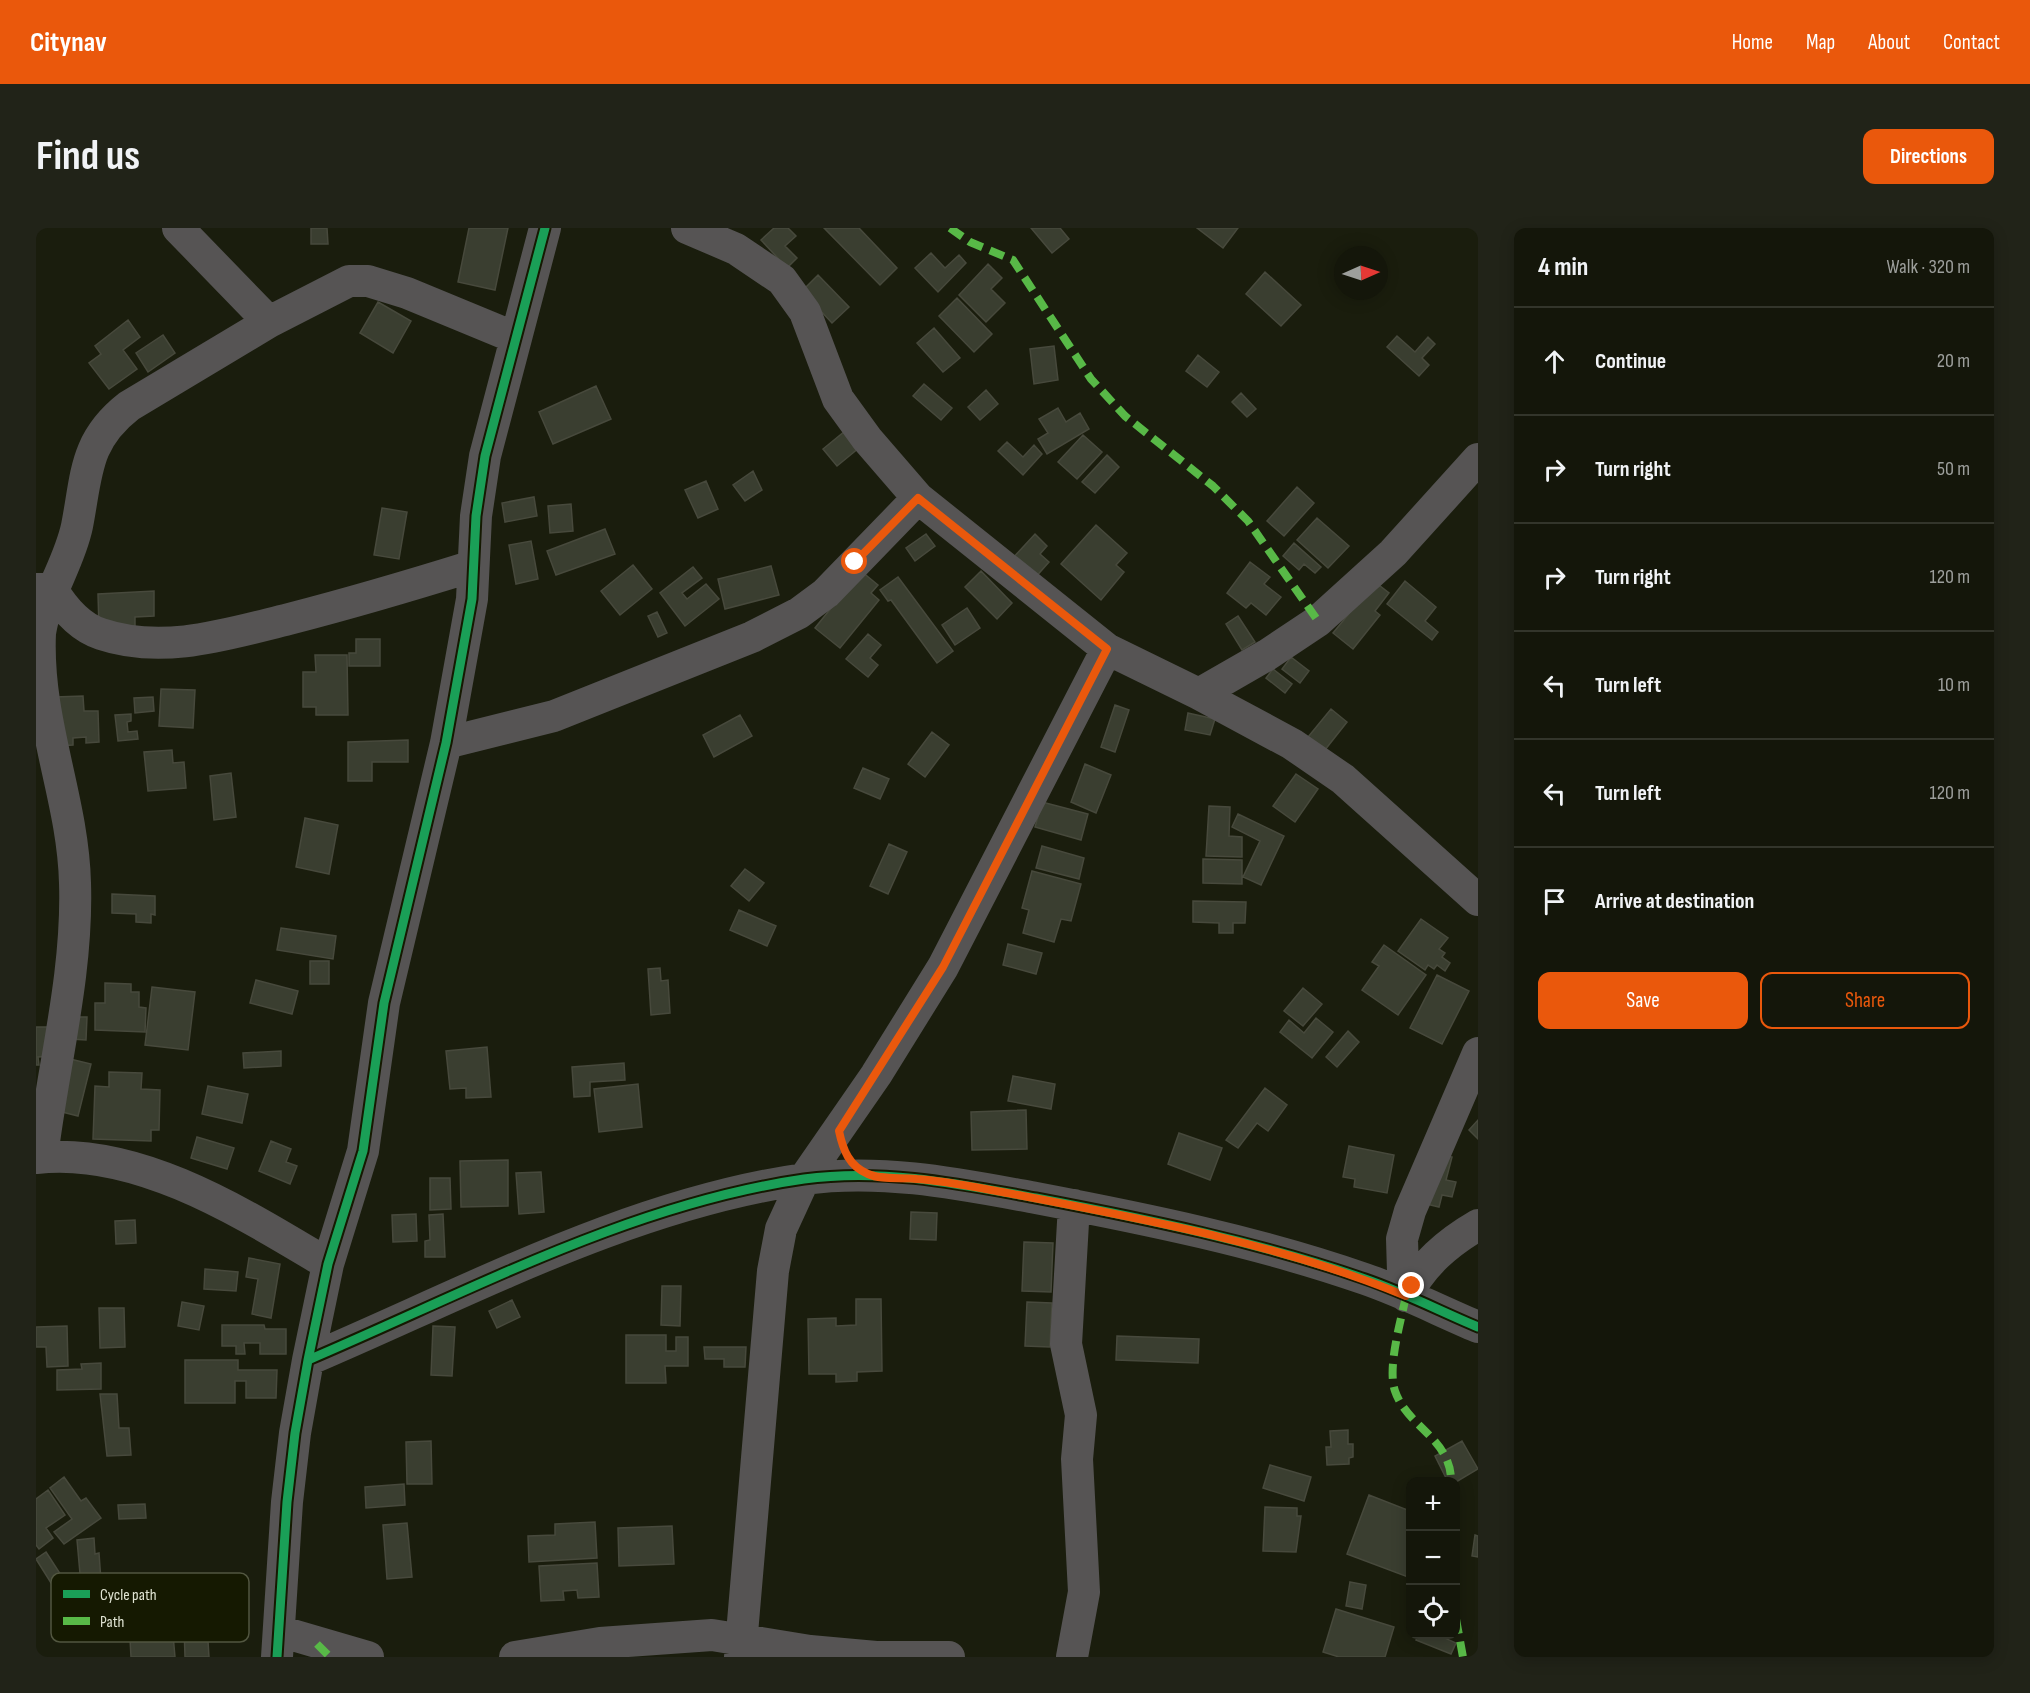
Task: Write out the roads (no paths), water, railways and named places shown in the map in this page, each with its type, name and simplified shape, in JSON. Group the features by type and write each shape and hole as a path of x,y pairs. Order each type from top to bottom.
{"street":[{"path":"178,228 269,322"},
{"path":"368,1657 278,1644 287,1502 295,1433 328,1264 363,1151 384,1003 446,743 472,599 476,516 485,456 544,228"},
{"path":"687,228 736,249 782,280 805,312 838,399 867,439 918,498 1107,649 1199,694 1292,744 1342,779 1478,900"},
{"path":"328,1264 242,1212 185,1186 131,1168 89,1158 39,1158 65,1016 75,924 75,881 67,826 44,733 39,689 44,589 68,557 77,528 87,468 96,442 111,420 129,406 269,322 331,288 349,281 368,281 406,293 516,338"},
{"path":"1199,694 1268,655 1318,621 1393,553 1478,459"},
{"path":"446,743 554,716 752,637 799,613 826,593 918,498"},
{"path":"44,589 63,608 99,634 132,642 178,642 211,639 336,607 473,566"},
{"path":"740,1648 773,1271 781,1229 804,1179 839,1131 943,967 1107,649"},
{"path":"1409,1291 1400,1256 1402,1239 1419,1190 1478,1053"},
{"path":"839,1131 842,1145 851,1163 870,1175"},
{"path":"308,1359 546,1256 644,1220 714,1199 804,1179 870,1175 963,1185 1074,1206 1263,1248 1409,1291 1478,1327"},
{"path":"1072,1657 1084,1592 1077,1459 1081,1415 1066,1344 1074,1206"},
{"path":"1409,1291 1426,1265 1454,1239 1478,1225"},
{"path":"515,1657 600,1642 676,1635 712,1635 740,1648 865,1656 949,1657"}]}
